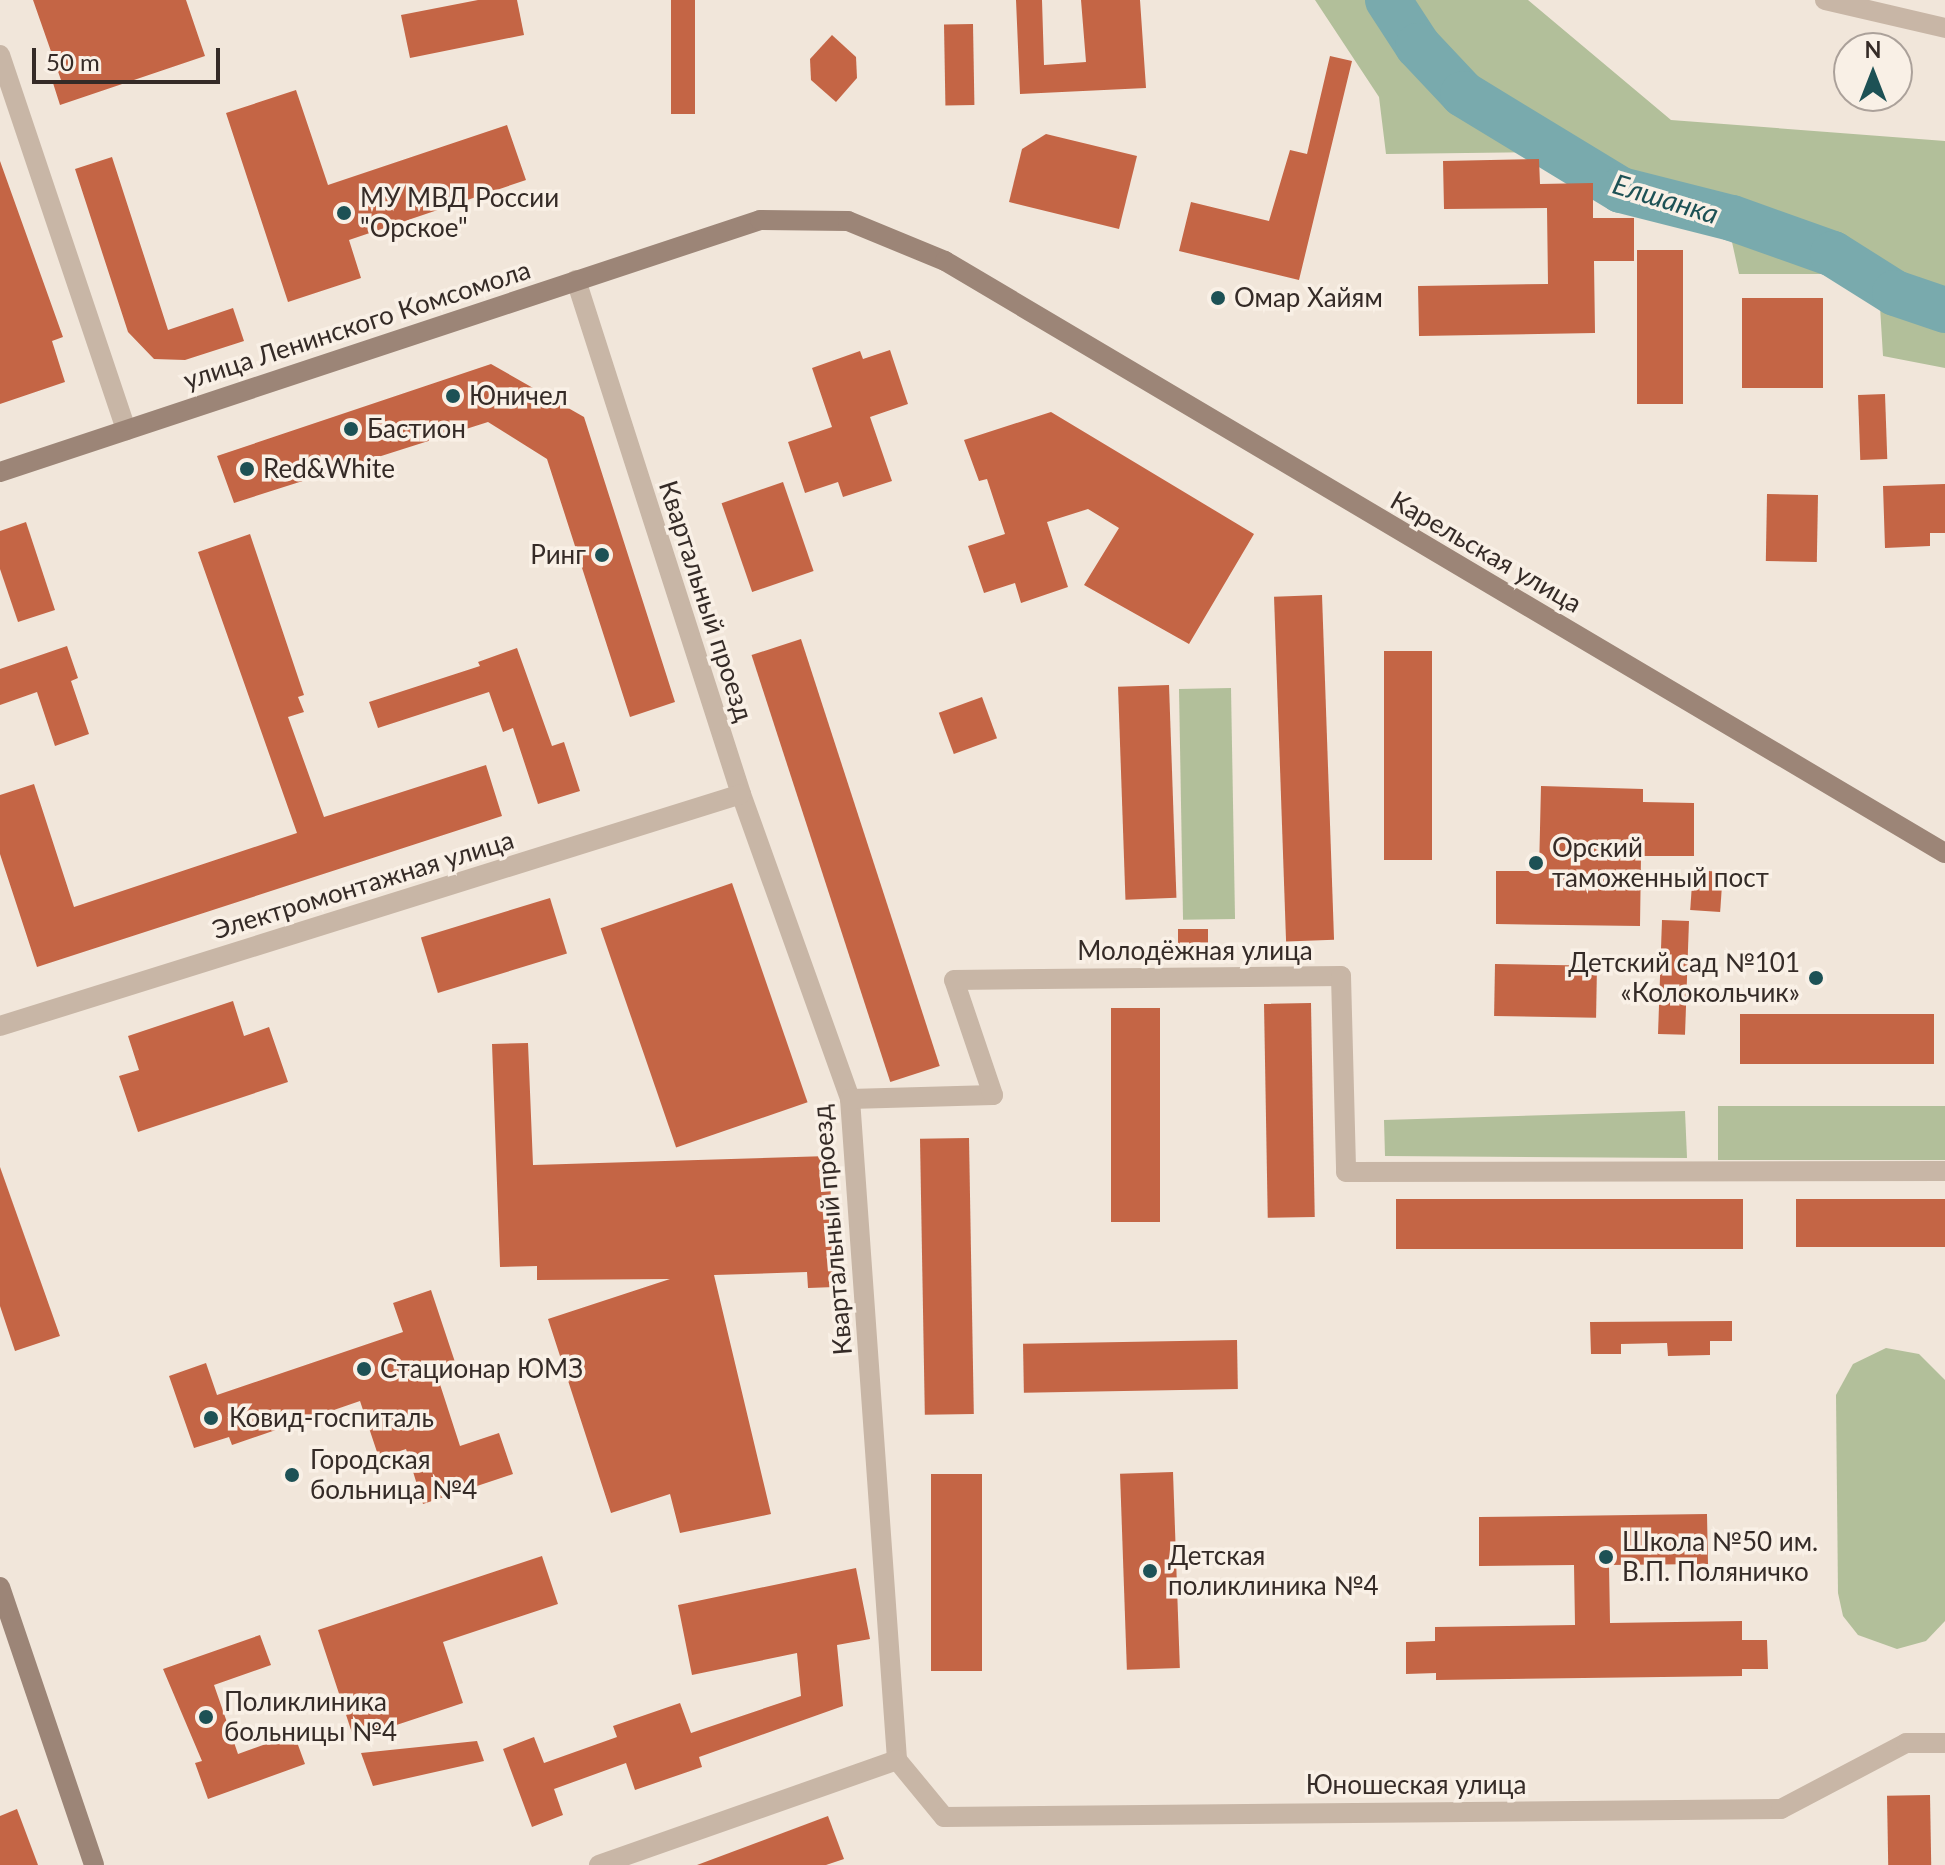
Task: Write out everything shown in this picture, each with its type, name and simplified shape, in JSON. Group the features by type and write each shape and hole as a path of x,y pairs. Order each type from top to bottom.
{"street":[{"path":"1825,0 1945,28"},
{"path":"0,55 126,430"},
{"name":"улица Ленинского Комсомола","path":"0,472 760,220 848,221 945,261 1001,294"},
{"name":"Квартальный проезд","path":"576,280 741,794 850,1099 897,1760"},
{"name":"Карельская улица","path":"1001,294 1945,853"},
{"name":"Электромонтажная улица","path":"0,1026 741,794"},
{"name":"Молодёжная улица","path":"850,1099 993,1095 954,980 1341,976 1346,1172 1945,1171"},
{"path":"0,1587 4,1612 94,1865"},
{"name":"Юношеская улица","path":"897,1760 944,1817 1781,1809 1906,1743 1945,1743"},
{"path":"599,1865 897,1760"}],"green space":[{"path":"1315,0 1528,0 1671,120 1945,141 1945,368 1883,356 1878,274 1739,274 1723,201 1541,152 1386,154 1379,97"},
{"path":"1231,688 1235,919 1183,920 1179,689"},
{"path":"1718,1106 1945,1106 1945,1160 1718,1160"},
{"path":"1685,1111 1687,1158 1385,1156 1384,1120"},
{"path":"1886,1348 1919,1354 1945,1380 1945,1621 1926,1641 1897,1649 1858,1635 1843,1616 1838,1593 1836,1395 1853,1364"}],"building":[{"path":"33,0 186,0 205,56 60,105 53,83 61,80"},
{"path":"478,0 517,0 524,35 410,58 401,15"},
{"path":"671,0 695,0 695,114 671,114"},
{"path":"1016,0 1042,0 1044,65 1086,62 1081,0 1140,0 1146,88 1020,94"},
{"path":"973,24 974,105 945,105 944,25"},
{"path":"832,35 856,57 857,78 836,102 811,80 810,59"},
{"path":"1330,56 1352,61 1299,280 1179,251 1191,202 1269,221 1290,150 1307,154"},
{"name":"МУ МВД России \"Орское\"","path":"296,90 328,185 507,125 526,180 349,240 361,278 288,302 226,113"},
{"path":"1046,134 1137,156 1119,229 1009,202 1022,149"},
{"path":"112,157 168,330 233,308 244,341 185,360 154,359 128,332 75,169"},
{"path":"1539,159 1540,184 1593,183 1593,218 1634,218 1634,261 1594,261 1595,333 1419,336 1418,286 1548,284 1547,208 1444,209 1443,161"},
{"path":"0,161 63,337 52,341 65,382 0,404"},
{"path":"1637,250 1683,250 1683,404 1637,404"},
{"path":"1742,298 1823,298 1823,388 1742,388"},
{"path":"890,350 908,404 870,417 892,481 843,497 838,482 805,493 788,442 832,427 812,368 860,351 863,359"},
{"path":"491,364 584,417 675,702 630,717 547,459 488,422 234,503 217,456"},
{"path":"1885,394 1887,459 1860,460 1858,395"},
{"path":"1051,412 1254,534 1189,644 1084,585 1119,528 1088,509 1047,522 1068,587 1021,603 1015,583 984,593 968,546 1005,534 987,479 979,481 964,440"},
{"path":"783,482 814,571 752,592 722,503"},
{"path":"1945,484 1945,533 1930,533 1930,546 1885,548 1883,486"},
{"path":"1767,494 1818,495 1817,562 1766,561"},
{"path":"26,522 55,610 18,622 0,569 0,531"},
{"path":"250,534 304,695 298,697 304,712 288,717 324,817 486,765 502,816 37,967 0,854 0,795 34,784 74,907 297,833 198,552"},
{"path":"1322,595 1334,940 1286,941 1274,597"},
{"path":"801,639 940,1066 890,1082 752,655"},
{"path":"67,646 78,678 71,681 89,734 55,746 37,692 0,705 0,669"},
{"path":"517,648 552,746 564,742 580,791 538,804 513,728 503,732 489,692 378,728 369,702 480,666 478,662"},
{"path":"1384,651 1432,651 1432,860 1384,860"},
{"path":"1169,685 1176,898 1125,900 1118,687"},
{"path":"982,697 997,738 954,754 939,713"},
{"path":"1541,786 1643,789 1643,802 1694,803 1694,856 1641,856 1640,926 1496,924 1496,871 1539,871"},
{"path":"1693,870 1723,872 1720,912 1690,910"},
{"path":"732,883 808,1102 676,1148 601,928"},
{"path":"550,898 567,953 438,993 421,937"},
{"path":"1662,920 1689,921 1685,1035 1658,1034"},
{"path":"1178,929 1208,929 1208,951 1178,951"},
{"path":"1495,964 1597,966 1596,1018 1494,1016"},
{"path":"233,1001 244,1036 269,1027 288,1082 138,1132 119,1076 139,1070 128,1036"},
{"path":"1311,1003 1315,1217 1268,1218 1264,1004"},
{"path":"1111,1008 1160,1008 1160,1222 1111,1222"},
{"path":"1740,1014 1934,1014 1934,1064 1740,1064"},
{"path":"528,1043 533,1165 829,1156 835,1287 808,1288 807,1272 714,1275 771,1514 680,1533 670,1494 611,1513 548,1319 670,1279 537,1280 537,1266 500,1267 492,1044"},
{"path":"969,1138 974,1414 925,1415 920,1139"},
{"path":"0,1167 60,1336 15,1351 0,1306"},
{"path":"1396,1199 1743,1199 1743,1249 1396,1249"},
{"path":"1796,1199 1945,1199 1945,1247 1796,1247"},
{"name":"Стационар ЮМЗ","path":"431,1290 455,1362 435,1369 460,1446 499,1433 513,1474 423,1504 406,1449 379,1458 360,1401 232,1445 229,1437 194,1448 169,1376 206,1363 217,1395 403,1332 393,1303"},
{"path":"1732,1321 1732,1341 1710,1341 1710,1355 1668,1356 1667,1343 1621,1344 1621,1354 1591,1354 1590,1322"},
{"path":"1237,1340 1238,1389 1024,1393 1023,1344"},
{"name":"Детская поликлиника №4","path":"1173,1472 1180,1668 1127,1670 1120,1474"},
{"path":"931,1474 982,1474 982,1671 931,1671"},
{"path":"1707,1514 1708,1564 1609,1565 1610,1623 1742,1621 1742,1640 1767,1640 1768,1669 1742,1669 1742,1676 1436,1680 1436,1673 1406,1674 1406,1642 1435,1641 1435,1627 1575,1625 1574,1565 1479,1566 1479,1517"},
{"path":"542,1556 558,1604 443,1642 463,1703 354,1739 318,1630"},
{"path":"856,1568 870,1639 837,1645 843,1706 699,1757 702,1767 635,1790 626,1763 554,1789 563,1815 532,1827 503,1749 534,1737 544,1763 617,1737 613,1726 680,1703 691,1733 801,1696 797,1653 692,1675 678,1605"},
{"name":"Поликлиника больницы №4","path":"260,1635 271,1665 214,1685 238,1754 294,1734 305,1764 208,1799 195,1763 202,1761 163,1669"},
{"path":"477,1741 484,1761 373,1786 361,1753"},
{"path":"1930,1795 1931,1865 1888,1865 1887,1796"},
{"path":"17,1809 38,1865 0,1865 0,1816"},
{"path":"828,1816 844,1859 826,1865 697,1865"}],"waterway":[{"name":"Елшанка","path":"1388,0 1418,46 1463,94 1621,190 1732,218 1833,254 1895,293 1945,310"}],"place":[{"name":"МУ МВД России \"Орское\"","path":"344,213"},
{"name":"Омар Хайям","path":"1218,298"},
{"name":"Юничел","path":"453,396"},
{"name":"Бастион","path":"351,429"},
{"name":"Red&White","path":"247,469"},
{"name":"Ринг","path":"602,555"},
{"name":"Орский таможенный пост","path":"1536,863"},
{"name":"Детский сад №101 «Колокольчик»","path":"1816,978"},
{"name":"Стационар ЮМЗ","path":"364,1369"},
{"name":"Ковид-госпиталь","path":"211,1418"},
{"name":"Городская больница №4","path":"292,1475"},
{"name":"Школа №50 им. В.П. Поляничко","path":"1606,1557"},
{"name":"Детская поликлиника №4","path":"1150,1571"},
{"name":"Поликлиника больницы №4","path":"206,1717"}]}
